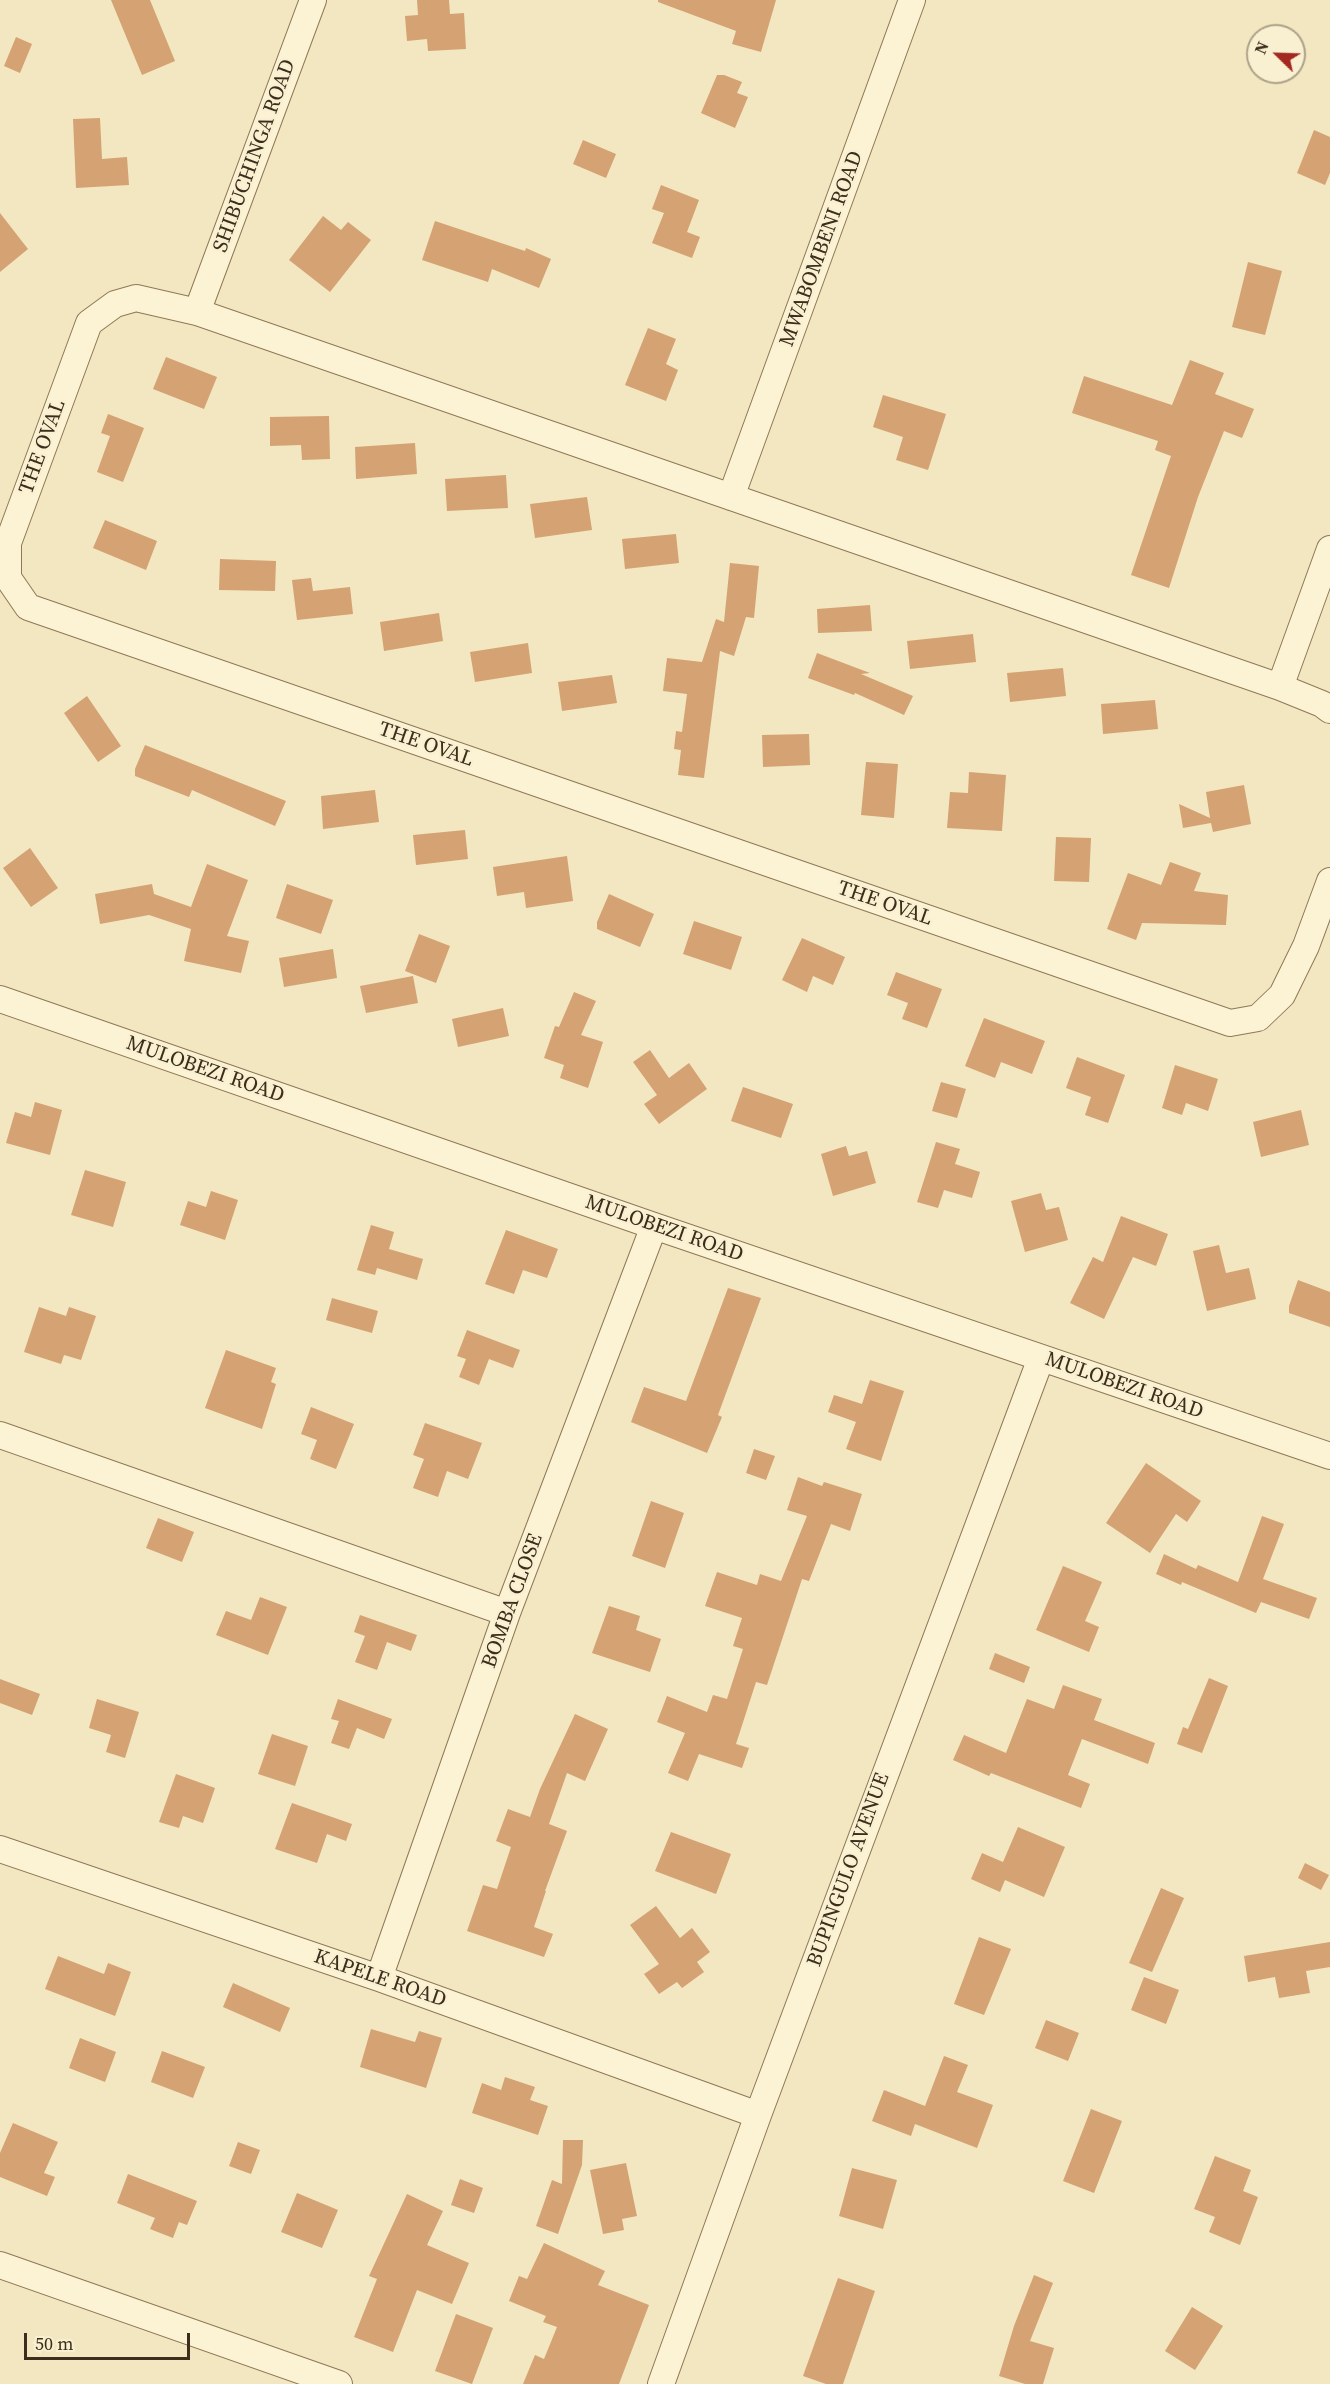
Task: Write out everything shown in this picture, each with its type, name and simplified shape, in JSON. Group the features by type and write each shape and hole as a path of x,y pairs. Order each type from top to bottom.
{"street":[{"name":"SHIBUCHINGA ROAD","path":"197,312 314,0"},
{"name":"MWABOMBENI ROAD","path":"731,497 912,0"},
{"name":"THE OVAL","path":"1330,710 1322,704 1280,687 197,312 136,298 115,304 88,323 8,543 8,578 28,607 1230,1023 1258,1018 1282,995 1306,946 1330,881"},
{"path":"1280,687 1330,549"},
{"name":"MULOBEZI ROAD","path":"0,999 654,1226 1330,1456"},
{"name":"BOMBA CLOSE","path":"379,1978 507,1613 654,1226"},
{"name":"BUPINGULO AVENUE","path":"661,2384 758,2115 1041,1358"},
{"path":"0,1435 507,1613"},
{"name":"KAPELE ROAD","path":"0,1849 379,1978 758,2115"},
{"path":"0,2265 339,2384"}],"building":[{"path":"111,0 150,0 175,61 142,75"},
{"path":"417,0 449,0 450,14 464,13 466,49 428,51 427,39 407,41 405,16 418,15"},
{"path":"658,0 776,0 761,52 732,44 736,31 658,2"},
{"path":"16,37 32,44 20,73 4,66"},
{"path":"717,75 724,75 742,82 737,93 748,97 735,128 701,113"},
{"path":"100,118 102,159 127,157 129,185 76,188 73,119"},
{"path":"1314,130 1330,137 1330,173 1325,185 1297,173"},
{"path":"583,140 616,154 606,178 573,164"},
{"path":"661,185 699,200 687,232 700,237 692,258 652,243 664,213 652,209"},
{"path":"0,213 28,249 0,272"},
{"path":"323,216 341,230 348,222 371,240 330,292 289,260"},
{"path":"435,221 525,251 526,248 551,259 539,288 492,269 488,282 422,260"},
{"path":"1248,262 1282,271 1265,335 1232,327"},
{"path":"648,328 676,339 666,364 678,370 666,401 625,385"},
{"path":"166,357 217,377 204,409 153,389"},
{"path":"1190,360 1224,373 1215,394 1254,409 1242,438 1224,431 1198,497 1169,588 1131,575 1171,456 1155,450 1158,441 1072,413 1084,376 1172,405"},
{"path":"883,395 946,414 928,470 896,460 903,437 873,427"},
{"path":"108,414 144,428 123,482 97,472 110,436 101,433"},
{"path":"329,416 330,459 302,460 301,445 270,446 270,417"},
{"path":"415,443 417,474 356,479 355,447"},
{"path":"506,475 508,508 447,511 445,479"},
{"path":"587,497 592,530 535,538 530,504"},
{"path":"105,520 157,541 146,570 93,548"},
{"path":"676,534 679,563 625,569 622,539"},
{"path":"220,559 276,561 275,591 219,590"},
{"path":"730,563 759,566 754,618 746,617 734,656 720,651 704,778 678,775 681,750 674,749 676,731 682,732 687,694 663,691 667,658 702,662 716,619 724,622"},
{"path":"311,578 313,591 350,587 353,614 297,620 292,580"},
{"path":"870,605 872,631 818,633 817,609"},
{"path":"439,613 443,641 384,651 380,622"},
{"path":"973,634 976,662 910,669 907,641"},
{"path":"528,643 532,673 475,682 470,652"},
{"path":"817,653 870,673 861,674 913,696 904,715 855,693 854,695 808,678"},
{"path":"1063,668 1066,696 1010,702 1007,673"},
{"path":"612,675 617,703 562,711 558,682"},
{"path":"87,696 121,746 98,762 64,713"},
{"path":"1155,700 1158,729 1103,734 1101,704"},
{"path":"809,734 810,765 763,767 762,735"},
{"path":"145,745 286,801 275,826 192,790 189,797 135,776 135,769"},
{"path":"866,762 898,764 894,818 861,815"},
{"path":"969,772 1006,775 1002,831 947,828 950,792 968,793"},
{"path":"1244,785 1251,824 1213,832 1211,823 1183,828 1179,804 1210,818 1206,792"},
{"path":"375,790 379,822 323,829 321,796"},
{"path":"465,830 468,859 416,865 413,835"},
{"path":"1056,837 1091,838 1089,882 1054,881"},
{"path":"30,848 58,888 31,907 3,868"},
{"path":"567,856 573,901 526,908 524,892 497,896 493,867"},
{"path":"1170,862 1201,873 1194,891 1228,895 1226,925 1142,923 1136,940 1107,929 1128,873 1161,885"},
{"path":"207,864 248,880 227,936 249,941 241,973 184,961 191,929 149,915 100,924 95,894 152,884 154,894 191,907"},
{"path":"287,884 333,900 321,934 276,918"},
{"path":"609,894 654,914 640,947 597,929 597,922"},
{"path":"694,921 742,937 731,970 683,954"},
{"path":"419,934 450,946 436,983 405,971"},
{"path":"802,938 845,957 833,985 813,976 807,992 782,980"},
{"path":"333,949 337,978 284,987 279,958"},
{"path":"896,972 942,989 927,1028 902,1019 908,1003 887,995"},
{"path":"413,976 418,1003 366,1013 360,986"},
{"path":"574,992 596,1001 581,1035 603,1042 588,1088 560,1078 564,1065 544,1058 555,1026 559,1027"},
{"path":"503,1008 509,1036 458,1047 452,1019"},
{"path":"984,1018 1045,1041 1032,1074 1001,1062 995,1078 965,1066"},
{"path":"650,1050 669,1078 689,1063 707,1089 659,1124 644,1104 657,1095 633,1062"},
{"path":"1077,1057 1125,1075 1108,1123 1085,1115 1091,1097 1066,1088"},
{"path":"1175,1065 1218,1079 1208,1111 1186,1103 1182,1115 1162,1108"},
{"path":"941,1082 966,1089 957,1118 932,1111"},
{"path":"743,1087 793,1104 781,1138 731,1121"},
{"path":"35,1102 62,1110 50,1155 6,1143 15,1112 31,1117"},
{"path":"1301,1110 1309,1145 1261,1157 1253,1122"},
{"path":"936,1142 960,1149 955,1164 980,1172 972,1198 944,1190 938,1208 917,1202"},
{"path":"846,1146 849,1156 867,1151 876,1183 833,1196 821,1154"},
{"path":"85,1170 126,1182 113,1227 71,1215"},
{"path":"211,1191 238,1200 225,1240 180,1225 188,1201 206,1207"},
{"path":"1041,1193 1046,1210 1059,1207 1068,1240 1025,1252 1011,1201"},
{"path":"1121,1216 1168,1234 1156,1266 1133,1257 1104,1319 1070,1303 1093,1257 1103,1262"},
{"path":"371,1225 394,1232 389,1249 423,1259 417,1280 377,1268 375,1275 357,1270"},
{"path":"506,1230 558,1249 547,1278 523,1270 514,1294 485,1284"},
{"path":"1219,1245 1226,1273 1249,1268 1256,1299 1207,1311 1193,1251"},
{"path":"1298,1280 1330,1292 1330,1327 1289,1313 1289,1306"},
{"path":"728,1288 761,1298 718,1415 722,1417 707,1453 631,1422 644,1387 686,1401"},
{"path":"332,1298 378,1311 372,1333 326,1320"},
{"path":"39,1307 66,1316 69,1307 96,1316 81,1360 64,1355 61,1364 24,1352"},
{"path":"467,1330 520,1350 513,1368 489,1359 479,1385 459,1377 466,1359 457,1356"},
{"path":"226,1350 276,1368 271,1382 276,1384 262,1429 205,1408"},
{"path":"870,1380 904,1391 881,1461 846,1449 856,1422 828,1412 834,1395 862,1404"},
{"path":"311,1407 354,1424 336,1469 310,1459 317,1440 301,1434"},
{"path":"425,1423 482,1443 468,1479 447,1471 438,1497 413,1488 424,1459 413,1455"},
{"path":"754,1449 775,1456 766,1480 746,1473"},
{"path":"1146,1463 1201,1501 1187,1522 1176,1514 1150,1553 1106,1523"},
{"path":"798,1477 822,1486 824,1482 862,1494 850,1531 831,1524 809,1581 802,1579 767,1685 756,1682 736,1744 749,1748 742,1768 699,1754 688,1781 668,1773 685,1733 657,1722 667,1696 707,1712 713,1695 727,1699 743,1649 733,1646 742,1618 705,1606 717,1572 757,1585 760,1574 781,1581 807,1516 787,1510"},
{"path":"651,1501 684,1513 665,1568 632,1556"},
{"path":"1262,1516 1284,1524 1263,1579 1317,1598 1309,1619 1261,1602 1256,1613 1182,1582 1181,1585 1156,1574 1164,1554 1196,1569 1198,1565 1238,1582"},
{"path":"158,1518 194,1532 182,1562 146,1548"},
{"path":"1063,1566 1102,1582 1085,1621 1099,1627 1089,1652 1036,1630"},
{"path":"260,1597 287,1607 268,1655 216,1635 226,1611 251,1620"},
{"path":"609,1606 640,1616 636,1630 661,1639 650,1672 592,1653"},
{"path":"360,1615 417,1635 411,1651 387,1642 377,1670 355,1662 365,1636 354,1632"},
{"path":"995,1653 1030,1667 1024,1683 989,1669"},
{"path":"1209,1678 1228,1686 1202,1753 1177,1744 1183,1727 1188,1729"},
{"path":"0,1679 40,1694 32,1715 0,1703"},
{"path":"1063,1685 1102,1699 1094,1720 1155,1743 1148,1764 1082,1739 1068,1775 1090,1784 1081,1808 991,1773 989,1776 953,1760 964,1735 1006,1753 1027,1699 1054,1709"},
{"path":"97,1699 139,1712 125,1758 106,1752 111,1735 89,1728"},
{"path":"338,1699 392,1719 384,1739 357,1728 349,1749 331,1743 339,1721 331,1719"},
{"path":"575,1714 608,1729 585,1781 567,1773 549,1824 567,1831 534,1927 553,1934 544,1957 467,1931 483,1885 497,1889 511,1847 496,1841 508,1809 530,1817 540,1789"},
{"path":"272,1734 308,1746 295,1786 258,1774"},
{"path":"176,1774 215,1788 203,1823 183,1816 179,1828 159,1822"},
{"path":"292,1803 352,1824 346,1841 327,1834 317,1863 275,1849"},
{"path":"1018,1827 1065,1847 1044,1897 1005,1880 1000,1892 971,1879 982,1853 1003,1862"},
{"path":"671,1832 731,1854 716,1894 655,1871"},
{"path":"1305,1863 1329,1875 1321,1890 1298,1878"},
{"path":"1161,1888 1184,1898 1152,1972 1129,1963"},
{"path":"656,1906 680,1938 692,1928 710,1952 697,1962 704,1972 682,1988 677,1982 659,1994 644,1974 659,1964 630,1925"},
{"path":"979,1937 1011,1949 984,2015 954,2004"},
{"path":"1330,1942 1330,1967 1306,1971 1310,1993 1279,1998 1275,1977 1248,1982 1244,1956"},
{"path":"58,1956 104,1974 108,1963 131,1972 115,2016 45,1989"},
{"path":"1144,1977 1179,1990 1166,2024 1131,2010"},
{"path":"233,1983 290,2008 280,2032 223,2007"},
{"path":"1046,2020 1079,2033 1068,2061 1035,2048"},
{"path":"371,2029 415,2042 419,2031 442,2038 426,2088 360,2067"},
{"path":"80,2038 116,2052 105,2082 69,2068"},
{"path":"162,2051 205,2067 193,2098 151,2082"},
{"path":"944,2056 968,2065 957,2092 993,2105 977,2148 915,2124 911,2136 872,2121 884,2090 925,2106"},
{"path":"505,2077 535,2087 530,2100 548,2106 538,2135 472,2113 482,2083 501,2090"},
{"path":"1091,2109 1122,2121 1094,2193 1063,2181"},
{"path":"13,2123 58,2142 44,2173 55,2177 47,2196 0,2177 0,2153"},
{"path":"563,2140 583,2140 582,2165 558,2234 536,2226 552,2180 562,2184"},
{"path":"238,2142 260,2150 251,2174 229,2166"},
{"path":"1215,2156 1251,2170 1243,2191 1258,2197 1240,2245 1209,2232 1215,2217 1194,2209"},
{"path":"626,2163 637,2216 622,2219 624,2230 603,2234 590,2170"},
{"path":"852,2168 897,2180 883,2229 839,2216"},
{"path":"128,2174 197,2201 187,2225 179,2222 173,2238 150,2229 155,2218 117,2203"},
{"path":"460,2179 483,2188 474,2213 451,2205"},
{"path":"297,2193 338,2210 322,2248 281,2232"},
{"path":"407,2194 443,2211 427,2245 469,2263 452,2304 417,2290 393,2352 354,2337 377,2279 369,2276"},
{"path":"544,2243 605,2271 598,2285 649,2305 619,2384 523,2384 535,2355 544,2359 557,2327 543,2322 546,2316 509,2301 519,2276 527,2279"},
{"path":"1034,2275 1053,2283 1030,2341 1054,2348 1043,2384 1025,2384 999,2376 1014,2326"},
{"path":"838,2278 875,2291 843,2384 826,2384 803,2376"},
{"path":"1192,2307 1223,2326 1195,2370 1165,2351"},
{"path":"456,2314 493,2328 472,2384 435,2371"}]}
